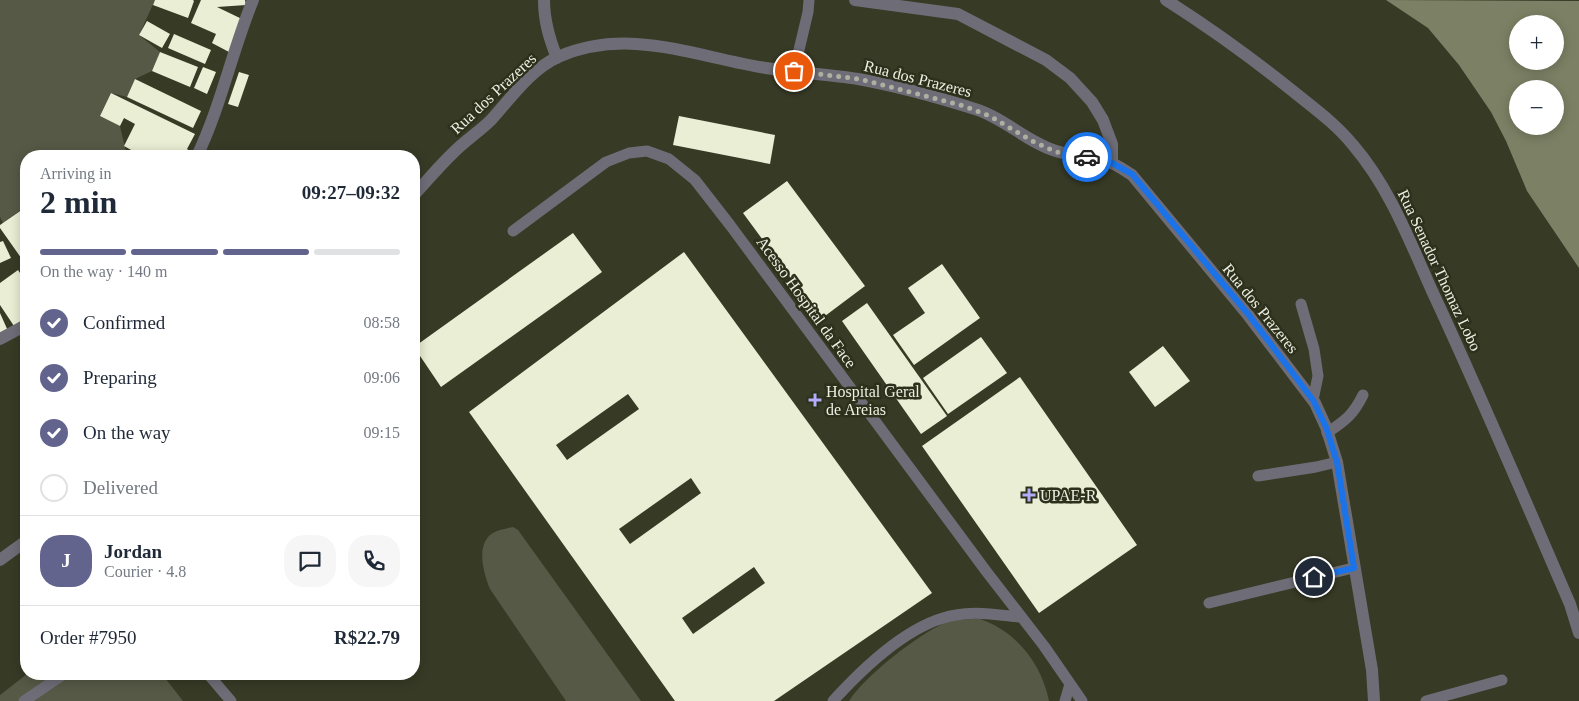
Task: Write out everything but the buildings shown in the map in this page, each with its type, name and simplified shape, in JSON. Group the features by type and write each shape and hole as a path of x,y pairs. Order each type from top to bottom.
{"street":[{"path":"200,150 226,79 240,31 253,0"},
{"path":"544,0 544,15 548,35 557,58"},
{"path":"855,0 958,14 1046,60 1070,78 1092,102 1108,131 1112,144 1112,163"},
{"name":"Rua Senador Thomaz Lobo","path":"1166,0 1266,69 1326,118 1354,145 1387,193 1446,320 1566,596 1579,633"},
{"name":"Rua dos Prazeres","path":"420,189 454,152 490,121 513,94 535,73 557,58 592,47 617,43 644,44 681,49 767,68 859,79 960,104 1002,122 1032,141 1056,152 1112,163 1132,174 1248,314 1313,400 1328,432 1337,462 1372,670 1374,701"},
{"path":"0,339 20,328"},
{"path":"0,560 20,545"}],"lane":[{"path":"794,71 808,12 809,0"},
{"name":"Acesso Hospital da Face","path":"513,231 606,162 629,153 647,151 669,159 695,180 1020,617 1044,646 1082,701"},
{"path":"1301,304 1314,349 1318,376 1313,400"},
{"path":"1328,432 1355,411 1363,395"},
{"path":"1258,476 1337,462"},
{"path":"1209,603 1354,568"},
{"path":"833,701 861,671 900,640 932,621 955,615 979,613 1020,617"},
{"path":"24,701 55,680"},
{"path":"213,680 231,701"},
{"path":"1426,701 1502,680"},
{"path":"1065,701 1070,684"}],"shaded area":[{"path":"0,0 155,0 139,35 160,52 152,71 135,79 127,97 111,93 100,116 120,126 126,150 20,150 20,210 3,223 0,217"},
{"path":"1386,0 1579,1 1579,268 1527,191 1506,141 1491,112 1459,65 1428,28"},
{"path":"513,527 518,530 641,701 566,701 490,589 486,576 482,554 486,540 495,532"},
{"path":"980,619 993,624 1016,640 1034,662 1046,687 1049,701 849,701 856,691 892,657 921,636 945,623"},
{"path":"20,679 167,680 183,701 0,701 0,695"}],"way so far":[{"path":"794,71 859,79 964,106 990,116 1032,141 1056,152 1087,157"}],"place":[{"name":"Hospital Geral de Areias","path":"815,400"},
{"name":"UPAE-R","path":"1029,495"}],"route":[{"path":"1087,157 1112,163 1132,174 1248,314 1315,403 1326,427 1337,462 1354,568 1314,577"}]}
